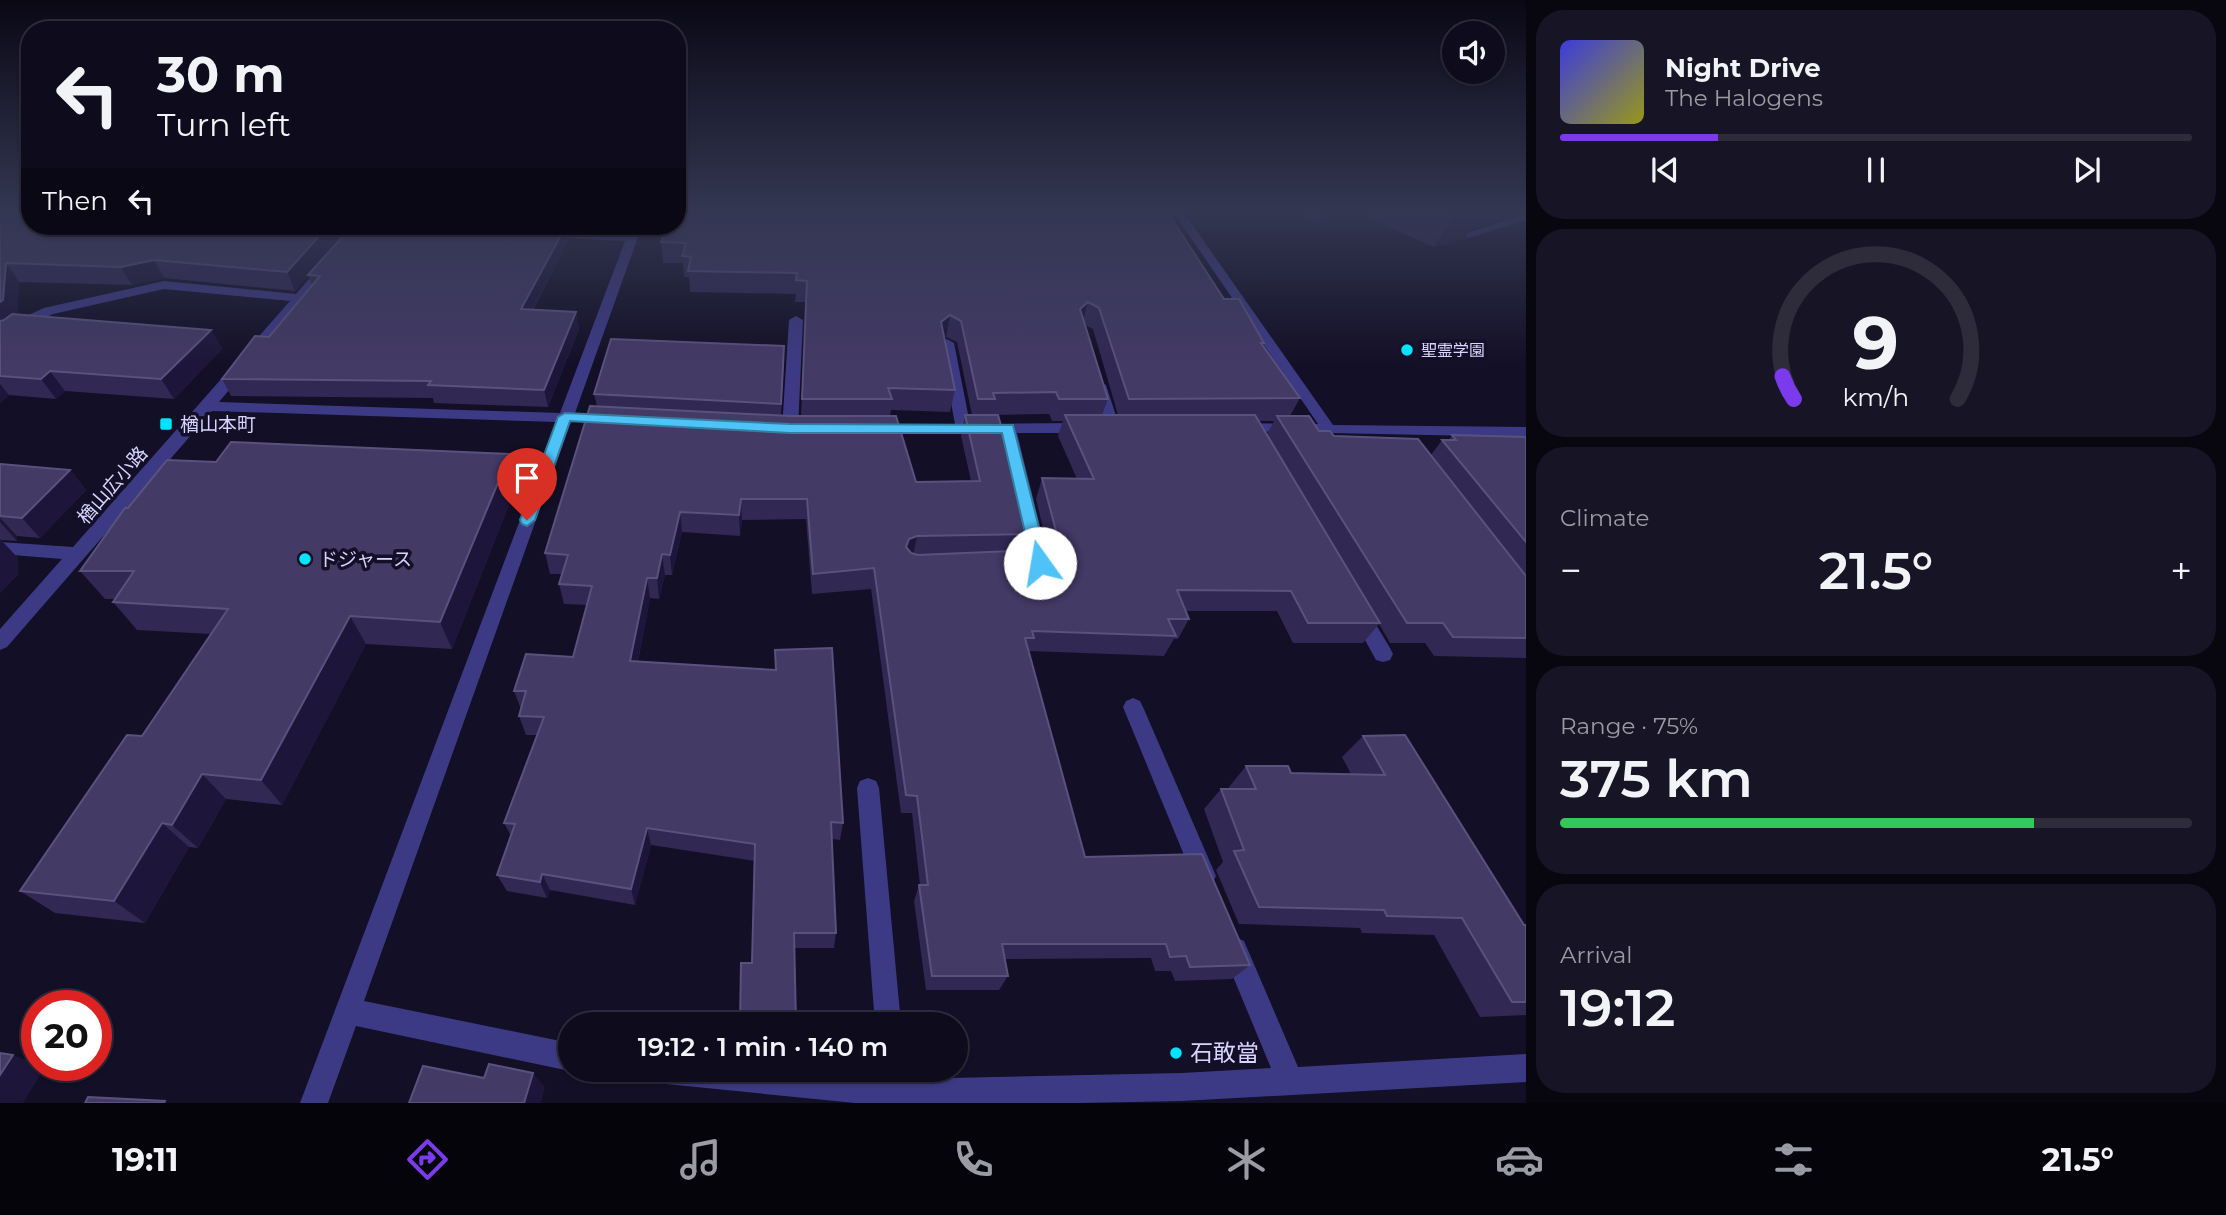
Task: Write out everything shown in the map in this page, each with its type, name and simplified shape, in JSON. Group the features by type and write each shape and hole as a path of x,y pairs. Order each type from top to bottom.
{"street":[{"name":"楢山広小路","path":"0,642 208,406 330,261"},
{"path":"314,1103 623,261"},
{"path":"1213,261 1328,428"},
{"path":"0,338 13,334 29,320 49,311 164,285 299,298"},
{"path":"790,429 796,320"},
{"path":"947,343 964,429"},
{"path":"857,429 1119,428 1094,367"},
{"path":"208,406 631,420"},
{"path":"1223,428 1526,432"},
{"path":"1251,428 1265,452"},
{"path":"1008,429 1040,563 1012,564"},
{"path":"1392,429 1409,451"},
{"path":"0,548 77,554"},
{"path":"1348,594 1383,654"},
{"path":"1133,707 1213,900"},
{"path":"868,788 887,1012"},
{"path":"1224,925 1289,1079"},
{"path":"349,1011 558,1055"},
{"path":"913,1082 1184,1095 1289,1079 1526,1068"}],"building":[{"path":"0,261 147,261 121,267 6,263 3,300 0,302"},
{"path":"170,261 296,261 287,272"},
{"path":"320,261 547,261 521,309 576,312 544,390 428,385 431,381 222,379 255,336 269,337 320,276 308,275"},
{"path":"690,261 1200,261 1224,299 1239,299 1264,343 1261,343 1300,398 1129,399 1099,308 1088,302 1080,309 1108,399 1059,399 1056,392 993,393 995,399 978,399 961,321 950,315 941,322 955,390 888,388 892,399 802,399 807,281 796,280 797,273 688,271"},
{"path":"12,314 211,330 161,379 50,371 41,379 0,376 0,321"},
{"path":"611,339 784,346 781,404 594,394"},
{"path":"590,406 790,416 896,416 916,482 980,481 965,415 998,415 1016,478 1020,478 1033,534 917,536 909,539 906,547 911,553 918,555 1056,549 1059,542 1042,478 1094,479 1065,415 1255,415 1380,623 1308,623 1291,591 1177,590 1189,619 1168,619 1176,636 1032,631 1034,638 1025,638 1085,857 1202,854 1250,965 1190,967 1186,956 1170,957 1166,944 1002,944 1008,976 932,976 919,885 928,885 917,796 906,795 874,568 813,574 807,499 741,499 739,515 680,512 670,555 662,554 657,578 647,578 630,661 776,670 775,650 832,648 843,823 831,822 836,933 794,933 796,1012 740,1012 741,963 752,963 755,844 647,828 631,889 542,874 540,882 497,875 515,824 504,823 544,717 519,716 526,691 514,691 526,654 573,657 592,586 559,584 568,555 545,553"},
{"path":"1277,416 1309,416 1319,431 1330,431 1334,436 1418,439 1526,576 1526,638 1453,637 1443,623 1407,623"},
{"path":"1452,435 1526,437 1526,542 1442,440 1456,440"},
{"path":"231,442 510,454 440,622 350,616 261,780 202,774 172,825 162,823 114,901 20,891 127,735 142,736 228,609 113,602 134,571 80,571 125,508 128,508 167,460 216,462"},
{"path":"0,464 70,470 22,518 0,516"},
{"path":"1405,735 1526,925 1526,1002 1512,1002 1462,918 1387,916 1384,910 1259,907 1234,851 1244,850 1221,789 1256,789 1246,766 1288,766 1291,773 1385,775 1363,736"},
{"path":"0,1053 13,1055 0,1075"},
{"path":"489,1064 533,1073 524,1103 409,1103 423,1066 484,1078"},
{"path":"88,1097 165,1101 85,1103"}],"place":[{"name":"聖霊学園","path":"1407,350"},
{"name":"楢山本町","path":"166,424"},
{"name":"ドジャース","path":"305,559"},
{"name":"石敢當","path":"1176,1053"}],"route":[{"path":"527,520 565,417 790,429 1008,429 1040,563"}]}
